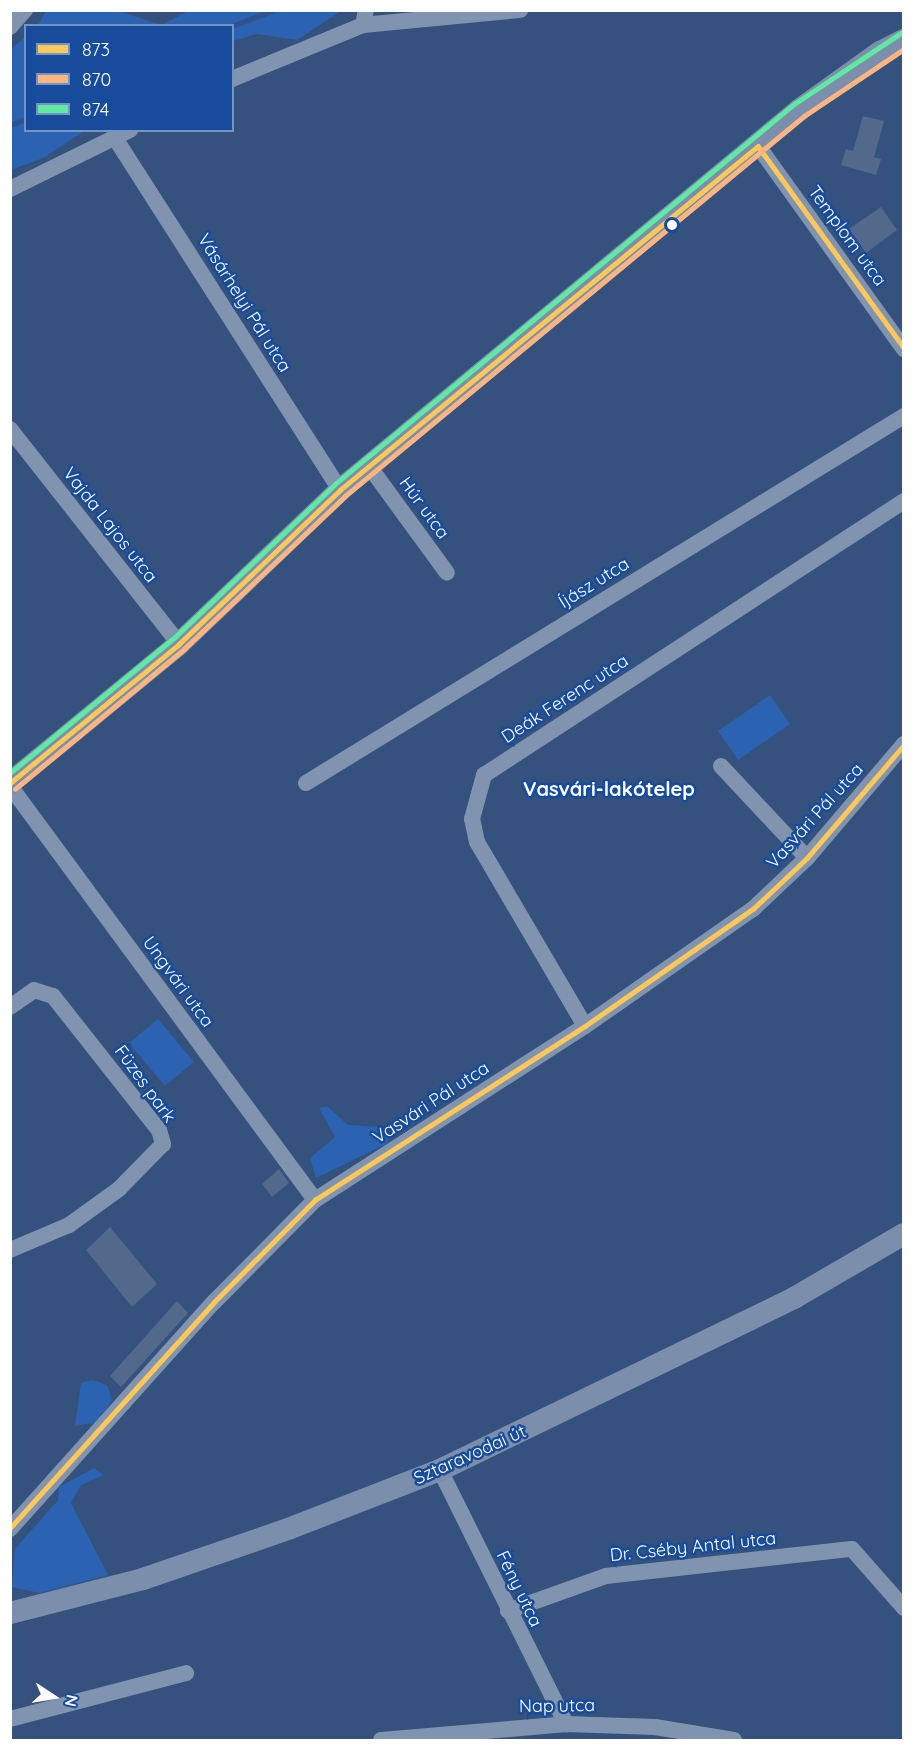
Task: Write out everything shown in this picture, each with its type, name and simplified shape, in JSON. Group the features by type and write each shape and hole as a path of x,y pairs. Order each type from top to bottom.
{"main road":[{"path":"10,785 179,644 340,490 842,77 903,40"},
{"name":"Sztaravodai út","path":"10,1613 143,1579 288,1529 440,1470 794,1298 903,1234"}],"street":[{"path":"10,27 25,10"},
{"path":"234,78 365,18 520,10"},
{"path":"10,189 122,134"},
{"name":"Vásárhelyi Pál utca","path":"122,134 340,490"},
{"name":"Templom utca","path":"758,146 903,349"},
{"name":"Íjász utca","path":"306,783 903,416"},
{"name":"Vajda Lajos utca","path":"10,429 179,644"},
{"name":"Húr utca","path":"369,466 447,573"},
{"name":"Deák Ferenc utca","path":"585,1026 477,842 472,819 484,775 903,501"},
{"name":"Vasvári Pál utca","path":"10,1529 214,1302 315,1200 585,1026 753,909 807,858 903,744"},
{"path":"720,765 807,858"},
{"name":"Ungvári utca","path":"10,785 315,1200"},
{"name":"Füzes park","path":"10,1007 34,990 54,996 159,1130 163,1144 119,1189 69,1225 10,1250"},
{"name":"Fény utca","path":"440,1470 566,1724"},
{"name":"Dr. Cséby Antal utca","path":"508,1611 606,1576 852,1549 903,1608"},
{"path":"10,1719 186,1673"},
{"name":"Nap utca","path":"381,1740 506,1727 566,1724 655,1727 734,1740"},
{"path":"506,1727 517,1740"},
{"path":"655,1727 667,1740"}],"shaded area":[{"path":"46,11 119,11 158,24 39,24"},
{"path":"188,11 341,11 297,40 257,34 234,41 234,24 163,24"},
{"path":"24,38 24,132 82,132 43,158 11,170 11,49"},
{"path":"770,695 790,724 738,760 718,731"},
{"path":"158,1019 194,1062 165,1086 129,1043"},
{"path":"328,1107 348,1125 379,1127 388,1133 388,1143 316,1178 310,1158 335,1137 319,1108"},
{"path":"93,1380 107,1385 112,1400 98,1422 75,1426 81,1383"},
{"path":"94,1468 104,1475 81,1485 71,1503 108,1575 39,1593 12,1587 15,1549 58,1500 59,1487"}],"building":[{"path":"863,116 884,121 874,157 881,159 876,175 841,165 846,149 853,151"},
{"path":"881,207 897,230 866,253 849,229"},
{"path":"279,1169 289,1183 272,1197 262,1184"},
{"path":"110,1227 157,1284 132,1307 86,1250"},
{"path":"177,1301 188,1313 121,1387 110,1376"}],"waterway":[{"path":"234,25 274,10"},
{"path":"10,125 24,120"}],"transit line":[{"name":"874","path":"10,773 174,638 335,484 794,104 901,33"},
{"name":"870","path":"15,789 184,649 345,496 804,116 904,49"},
{"name":"873","path":"758,146 904,348"},
{"name":"873","path":"10,783 179,644 340,490 758,146"},
{"name":"873","path":"10,1528 214,1302 315,1200 585,1026 753,909 807,858 904,745"}],"district":[{"name":"Vasvári-lakótelep","path":"609,788"}]}
